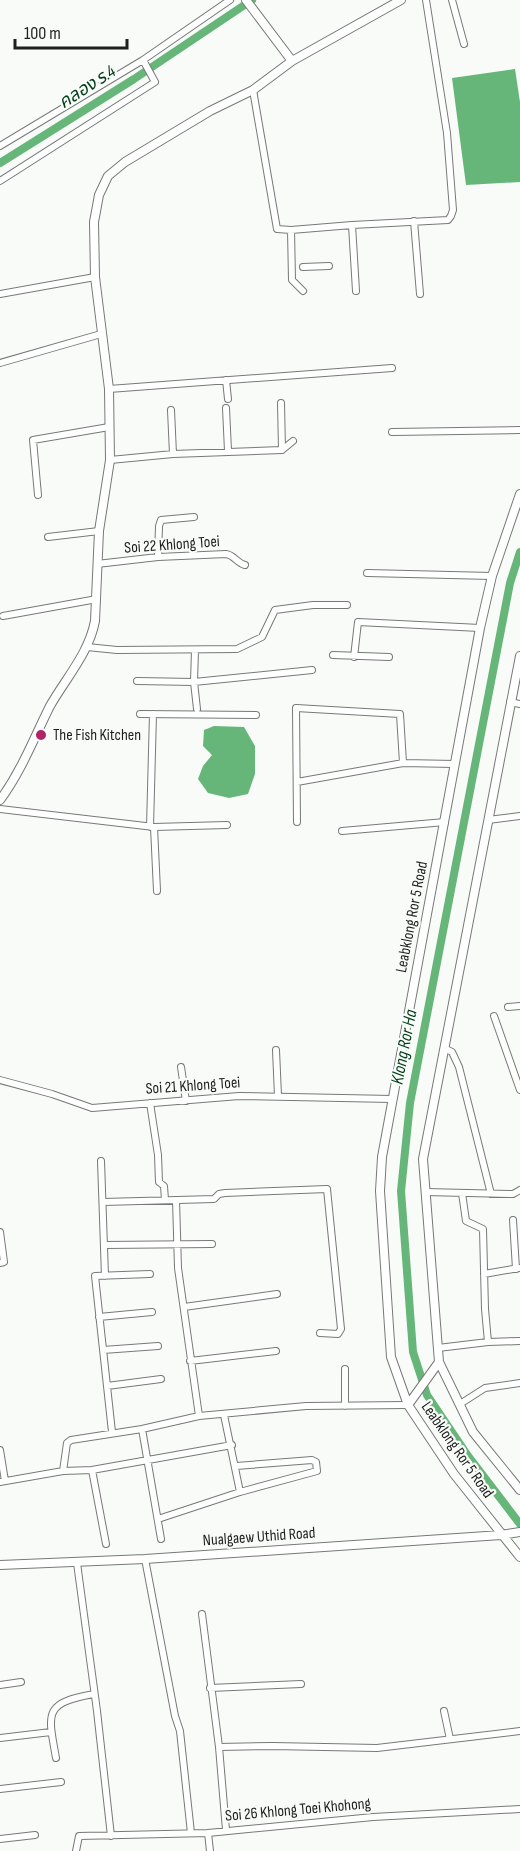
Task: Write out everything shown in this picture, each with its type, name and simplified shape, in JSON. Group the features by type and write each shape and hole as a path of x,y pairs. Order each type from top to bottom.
{"street":[{"path":"0,146 145,64 230,0"},
{"path":"246,0 292,61"},
{"path":"0,800 9,788 51,705 92,635 99,531 110,460 109,389 95,278 94,222 99,195 108,176 125,162 210,111 254,90 292,61 401,0"},
{"path":"254,90 277,229 448,220 453,210 447,132 426,0"},
{"path":"452,0 464,44"},
{"path":"0,181 155,82 145,64"},
{"path":"414,221 420,294"},
{"path":"352,225 356,291"},
{"path":"291,230 297,266 292,280 303,291"},
{"path":"297,266 329,266"},
{"path":"0,294 95,278"},
{"path":"0,363 102,334"},
{"path":"109,389 392,368"},
{"path":"226,380 228,399"},
{"path":"281,403 282,450"},
{"path":"226,408 228,452"},
{"path":"171,410 173,454"},
{"path":"38,495 33,440 109,427"},
{"path":"392,432 520,430"},
{"path":"110,460 173,454 282,450 293,441"},
{"name":"Leabklong Ror 5 Road","path":"520,494 492,576 480,628 392,1099 382,1157 380,1191 391,1357 408,1405 454,1474 520,1557"},
{"path":"158,557 161,520 194,517"},
{"path":"48,537 99,531"},
{"name":"Soi 22 Khlong Toei","path":"97,564 158,557 226,554 245,565"},
{"path":"368,573 492,576"},
{"path":"3,616 96,599"},
{"path":"87,647 117,650 237,649 262,637 275,610 347,604"},
{"path":"354,657 358,622 480,628"},
{"path":"195,650 194,682 197,709"},
{"path":"333,655 389,657"},
{"name":"Leabklong Ror 5 Road","path":"520,656 423,1159 439,1362 473,1432 520,1490"},
{"path":"137,681 194,682 312,670"},
{"path":"510,702 520,704"},
{"path":"297,822 296,708 400,714 403,764"},
{"path":"140,714 256,714"},
{"path":"153,714 152,827 157,891"},
{"path":"297,782 403,764 455,765"},
{"path":"0,809 152,827 227,825"},
{"path":"488,820 520,816"},
{"path":"342,831 445,822"},
{"path":"508,1007 520,1006"},
{"path":"494,1016 520,1090"},
{"path":"444,1048 452,1052 459,1067 491,1194"},
{"path":"276,1050 278,1096"},
{"path":"181,1067 186,1101"},
{"name":"Soi 21 Khlong Toei","path":"0,1080 92,1108 278,1096 392,1099"},
{"path":"150,1103 158,1155 159,1182 164,1186 165,1200"},
{"path":"102,1161 105,1276"},
{"path":"103,1202 214,1199 219,1194 225,1193 327,1189 342,1329 338,1334 320,1333"},
{"path":"425,1192 513,1194 520,1190"},
{"path":"462,1193 466,1221 483,1229 488,1342"},
{"path":"176,1200 178,1268 199,1416"},
{"path":"484,1274 518,1268 513,1220"},
{"path":"0,1232 4,1262 0,1263"},
{"path":"104,1245 212,1244"},
{"path":"112,1432 94,1276 150,1274"},
{"path":"184,1307 277,1294"},
{"path":"99,1317 152,1311"},
{"path":"438,1348 520,1341"},
{"path":"103,1350 158,1346"},
{"path":"190,1360 276,1351"},
{"path":"63,1471 67,1443 71,1440 112,1432 142,1429 199,1416 306,1406 408,1405 439,1362"},
{"path":"345,1369 345,1406"},
{"path":"107,1386 161,1379"},
{"path":"460,1404 485,1388 520,1383"},
{"path":"224,1415 240,1492"},
{"path":"142,1429 161,1539"},
{"path":"0,1450 2,1482 63,1471 92,1470 149,1461 232,1445"},
{"path":"158,1519 240,1492 317,1471 317,1466 312,1460 236,1466"},
{"path":"92,1470 106,1544"},
{"name":"Nualgaew Uthid Road","path":"0,1564 145,1559 520,1532"},
{"path":"145,1559 175,1716 179,1726 191,1833"},
{"path":"77,1563 111,1836"},
{"path":"202,1614 219,1747 226,1830"},
{"path":"0,1684 21,1682"},
{"path":"210,1688 301,1684"},
{"path":"56,1758 50,1716 56,1708 70,1699 94,1694"},
{"path":"444,1711 450,1739"},
{"path":"219,1747 377,1748 520,1731"},
{"path":"0,1737 51,1732"},
{"path":"0,1788 61,1782"},
{"name":"Soi 26 Khlong Toei Khohong","path":"76,1851 79,1836 208,1833 373,1817 520,1809"},
{"path":"208,1833 210,1851"},
{"path":"0,1839 35,1835"}],"shaded area":[{"path":"515,69 520,102 520,182 466,185 452,78"},
{"path":"214,726 244,727 255,746 255,774 248,794 229,798 208,793 198,779 203,766 212,755 203,746 204,730"}],"waterway":[{"name":"คลอง ร.4","path":"0,163 134,79 252,0"},
{"name":"Klong Ror Ha","path":"520,552 510,583 410,1103 401,1191 413,1352 427,1395 468,1456 520,1524"}],"place":[{"name":"The Fish Kitchen","path":"41,735"}]}
